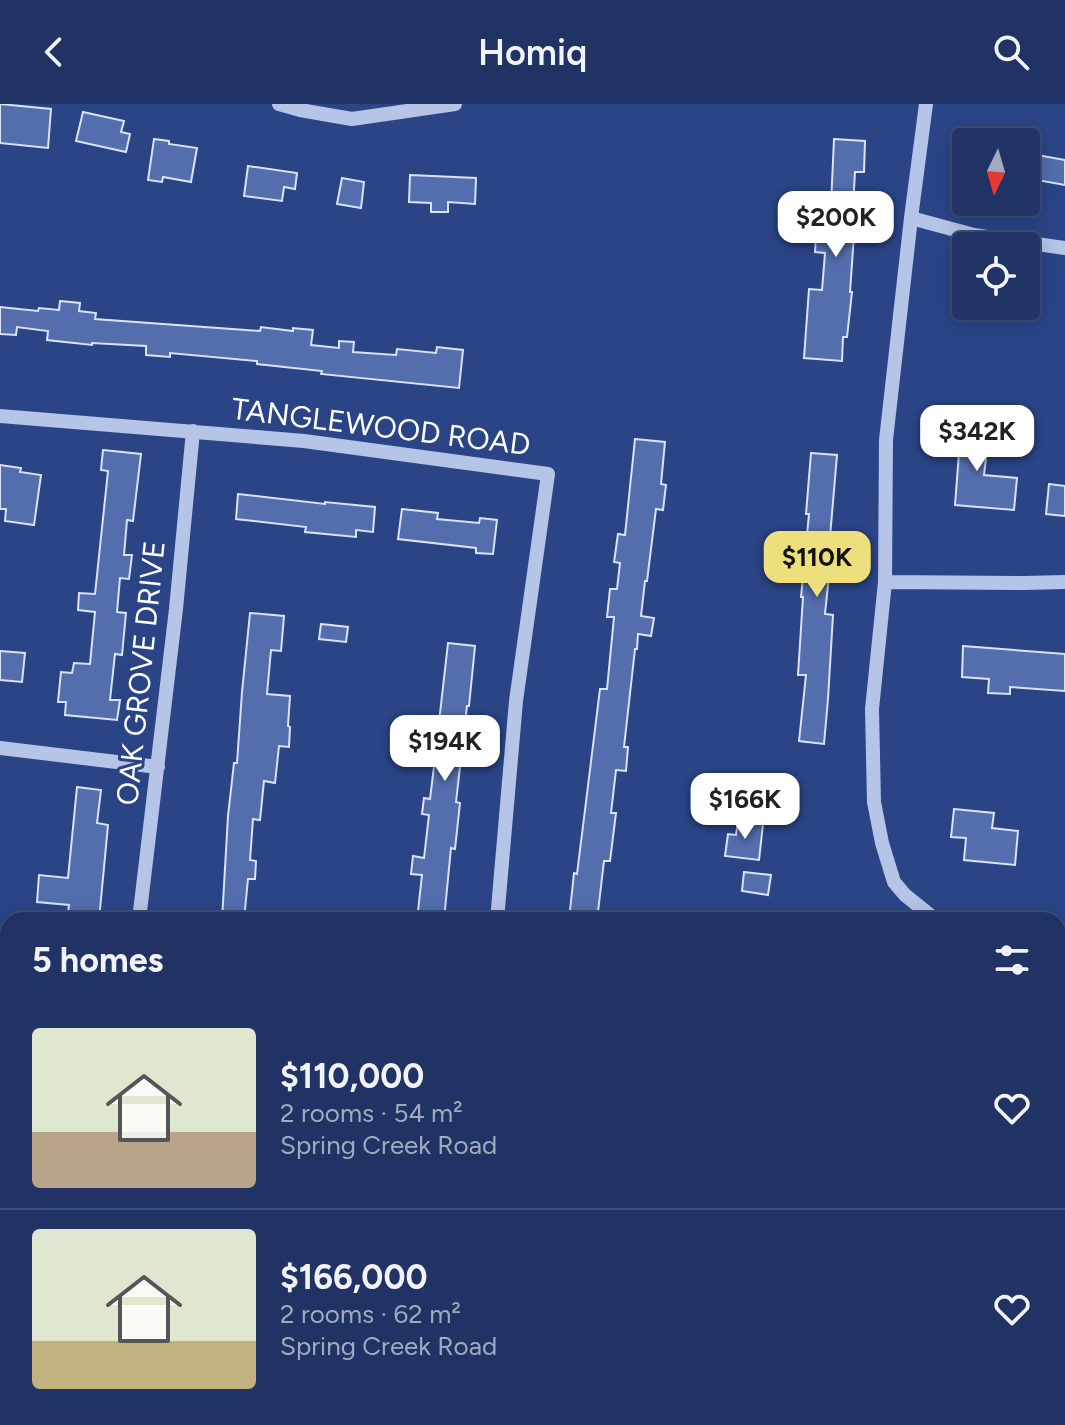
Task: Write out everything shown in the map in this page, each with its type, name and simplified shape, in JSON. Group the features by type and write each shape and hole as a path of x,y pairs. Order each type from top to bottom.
{"street":[{"path":"279,104 352,119 455,104"},
{"path":"926,104 886,440 885,582 872,709 874,802 882,843 894,882 926,912"},
{"path":"911,218 974,235 1065,248"},
{"name":"TANGLEWOOD ROAD","path":"0,416 304,441 548,474 516,701 498,912"},
{"name":"OAK GROVE DRIVE","path":"140,912 193,431"},
{"path":"885,582 1065,582"},
{"path":"0,748 158,767"}],"building":[{"path":"0,104 51,109 48,148 0,143"},
{"path":"83,112 124,121 121,132 130,134 126,152 76,141"},
{"path":"154,139 197,148 191,182 163,177 162,182 148,180"},
{"path":"834,139 865,141 864,172 855,172 852,292 847,337 843,337 842,361 804,358 809,289 822,290 825,253 815,252 816,234 826,235 828,204 831,205"},
{"path":"1040,156 1065,160 1065,185 1040,181"},
{"path":"248,166 297,173 295,189 284,187 282,201 244,196"},
{"path":"410,175 476,178 475,204 448,202 448,212 431,212 431,203 409,202"},
{"path":"342,178 364,182 361,208 337,204"},
{"path":"60,301 80,303 79,311 96,313 95,319 260,331 261,327 313,330 311,345 339,348 339,341 354,342 353,352 396,355 397,349 436,353 437,347 463,350 459,388 321,374 322,371 257,364 257,361 170,353 170,357 146,355 146,346 47,340 48,331 17,327 16,335 0,334 0,307 59,310"},
{"path":"945,425 979,428 977,449 987,450 984,475 1017,478 1014,510 955,505 959,453 943,451"},
{"path":"635,439 665,442 661,484 666,485 663,510 656,509 641,616 654,618 651,636 638,634 635,649 624,747 628,747 626,771 616,770 611,813 616,813 610,861 604,861 598,912 570,912 600,689 607,689 614,617 607,617 610,589 617,589 620,563 614,562 618,534 625,535"},
{"path":"103,450 141,454 133,521 127,520 124,555 132,555 129,579 120,578 117,612 126,613 122,655 115,654 110,700 120,700 117,720 65,715 66,702 58,702 61,672 72,673 74,663 90,664 95,612 78,610 79,593 95,594 108,471 101,470"},
{"path":"811,453 837,455 825,614 833,615 824,744 799,741 806,675 798,675"},
{"path":"0,465 41,475 34,525 5,521 6,509 0,509"},
{"path":"1049,484 1065,486 1065,516 1046,514"},
{"path":"238,494 375,507 373,532 356,530 356,537 305,532 306,527 236,519"},
{"path":"402,509 438,513 437,519 479,523 480,518 497,520 493,554 476,553 476,548 398,539"},
{"path":"250,613 284,616 281,651 271,650 267,694 290,696 289,747 279,746 275,783 264,781 260,820 253,819 250,860 256,861 255,879 248,879 245,912 222,912 228,816 234,763 237,763"},
{"path":"321,624 348,627 346,642 319,639"},
{"path":"448,643 475,646 456,802 460,803 455,849 451,848 445,912 418,912 422,875 411,874 413,856 424,858 429,815 422,814 424,798 430,799 436,750 424,748 426,730 438,731"},
{"path":"963,646 1065,654 1065,691 1010,687 1010,694 988,693 989,679 962,677"},
{"path":"0,651 25,653 22,682 0,680"},
{"path":"77,787 101,790 97,823 108,825 100,912 68,912 69,905 37,902 39,875 68,878"},
{"path":"954,809 994,813 992,828 1018,831 1015,865 964,860 966,838 951,837"},
{"path":"738,821 763,824 759,860 725,856 728,834 736,835"},
{"path":"744,872 771,875 768,895 742,891"}]}
